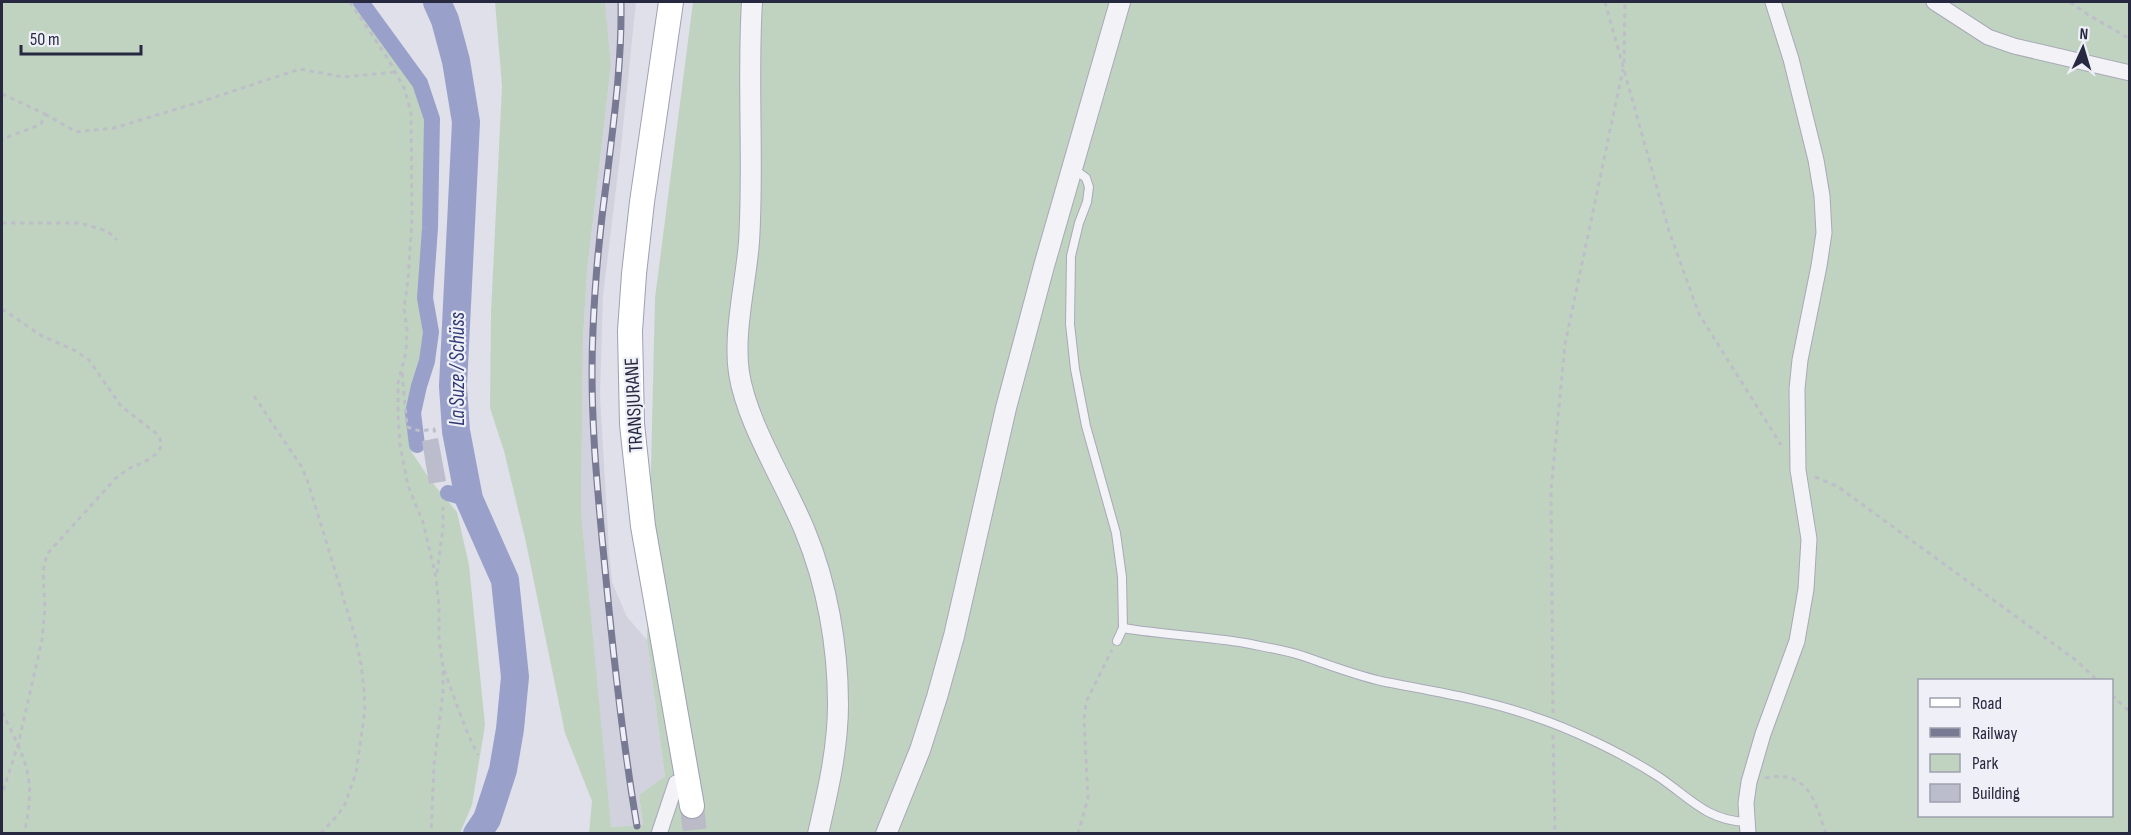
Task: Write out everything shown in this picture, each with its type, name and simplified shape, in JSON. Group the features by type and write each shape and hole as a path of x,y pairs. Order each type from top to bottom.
{"main road":[{"name":"TRANSJURANE","path":"671,2 634,274 630,378 641,516 680,772 692,806"}],"street":[{"path":"752,2 749,242 738,349 739,370 742,391 752,419 806,532 819,568 827,605 833,641 838,704 830,779 818,834"},
{"path":"886,834 920,750 940,687 954,636 1006,408 1120,2"},
{"path":"1747,828 1749,782 1763,734 1797,641 1804,600 1809,539 1798,470 1797,389 1800,360 1824,233 1818,169 1808,122 1773,2"},
{"path":"1934,2 1988,37 2014,46 2130,73"},
{"path":"659,834 680,772"}],"lane":[{"path":"1073,168 1086,178 1089,187 1087,202 1071,256 1070,324 1075,369 1086,426 1116,533 1122,578 1123,628 1117,641"},
{"path":"1123,628 1210,638 1300,655 1364,677 1503,707 1553,723 1659,777 1712,816 1747,828"}],"path":[{"path":"350,2 404,88 411,112 412,219 404,308 407,329 406,357 398,387 398,416 402,459 408,486 423,522 436,578 439,639 443,666 443,693 434,765 431,834"},
{"path":"1605,2 1669,231 1699,314 1798,470 1837,486 2077,661 2095,679"},
{"path":"1555,834 1551,490 1565,344 1623,68 1625,2"},
{"path":"2070,2 2130,39"},
{"path":"2,94 45,114 76,132 114,128 300,69 344,77 395,72"},
{"path":"2,139 41,124 45,114"},
{"path":"2,223 80,223 106,231 117,240"},
{"path":"2,309 42,336 74,350 89,360 121,406 158,434 161,439 160,449 147,461 126,470 117,478 47,554 43,571 45,608 42,640 18,744 2,794"},
{"path":"402,371 407,428 420,431 434,429 435,435"},
{"path":"254,396 301,466 307,479 362,664 365,710 356,773 345,804 320,834"},
{"path":"436,578 443,528 443,507"},
{"path":"1078,834 1088,798 1084,720 1086,702 1117,641"},
{"path":"443,666 467,732 478,755"},
{"path":"2113,696 2130,712"},
{"path":"2,712 28,769 30,786 24,834"},
{"path":"1749,782 1784,776 1802,783 1815,799 1826,834"}],"shaded area":[{"path":"605,2 636,2 603,296 600,395 609,550 612,582 627,617 647,640 665,776 639,795 643,825 610,827 581,511 583,339 587,272 611,65"}],"green space":[{"path":"2,2 355,2 407,65 428,134 432,175 430,335 409,405 411,451 431,481 457,512 469,565 485,725 472,805 460,833 2,834"},
{"path":"495,2 605,2 611,65 587,272 583,339 581,511 611,827 643,825 639,795 665,776 647,640 655,298 693,2 2129,2 2129,833 589,833 592,801 565,733 525,538 504,451 490,408 491,312 502,86"}],"building":[{"path":"438,438 446,481 429,484 422,441"}],"waterway":[{"path":"361,2 420,83 432,119 430,228 425,298 431,332 427,361 413,413 417,445"},
{"name":"La Suze / Schüss","path":"437,2 445,20 456,61 466,122 453,386 456,431 469,499 505,580 515,677 503,770 487,819 477,834"},
{"path":"448,493 469,499"},
{"path":"487,819 487,834"}],"tunnel":[{"path":"692,806 695,834"}],"railway":[{"path":"621,2 617,90 595,292 592,393 597,486 612,641 637,826"}]}
